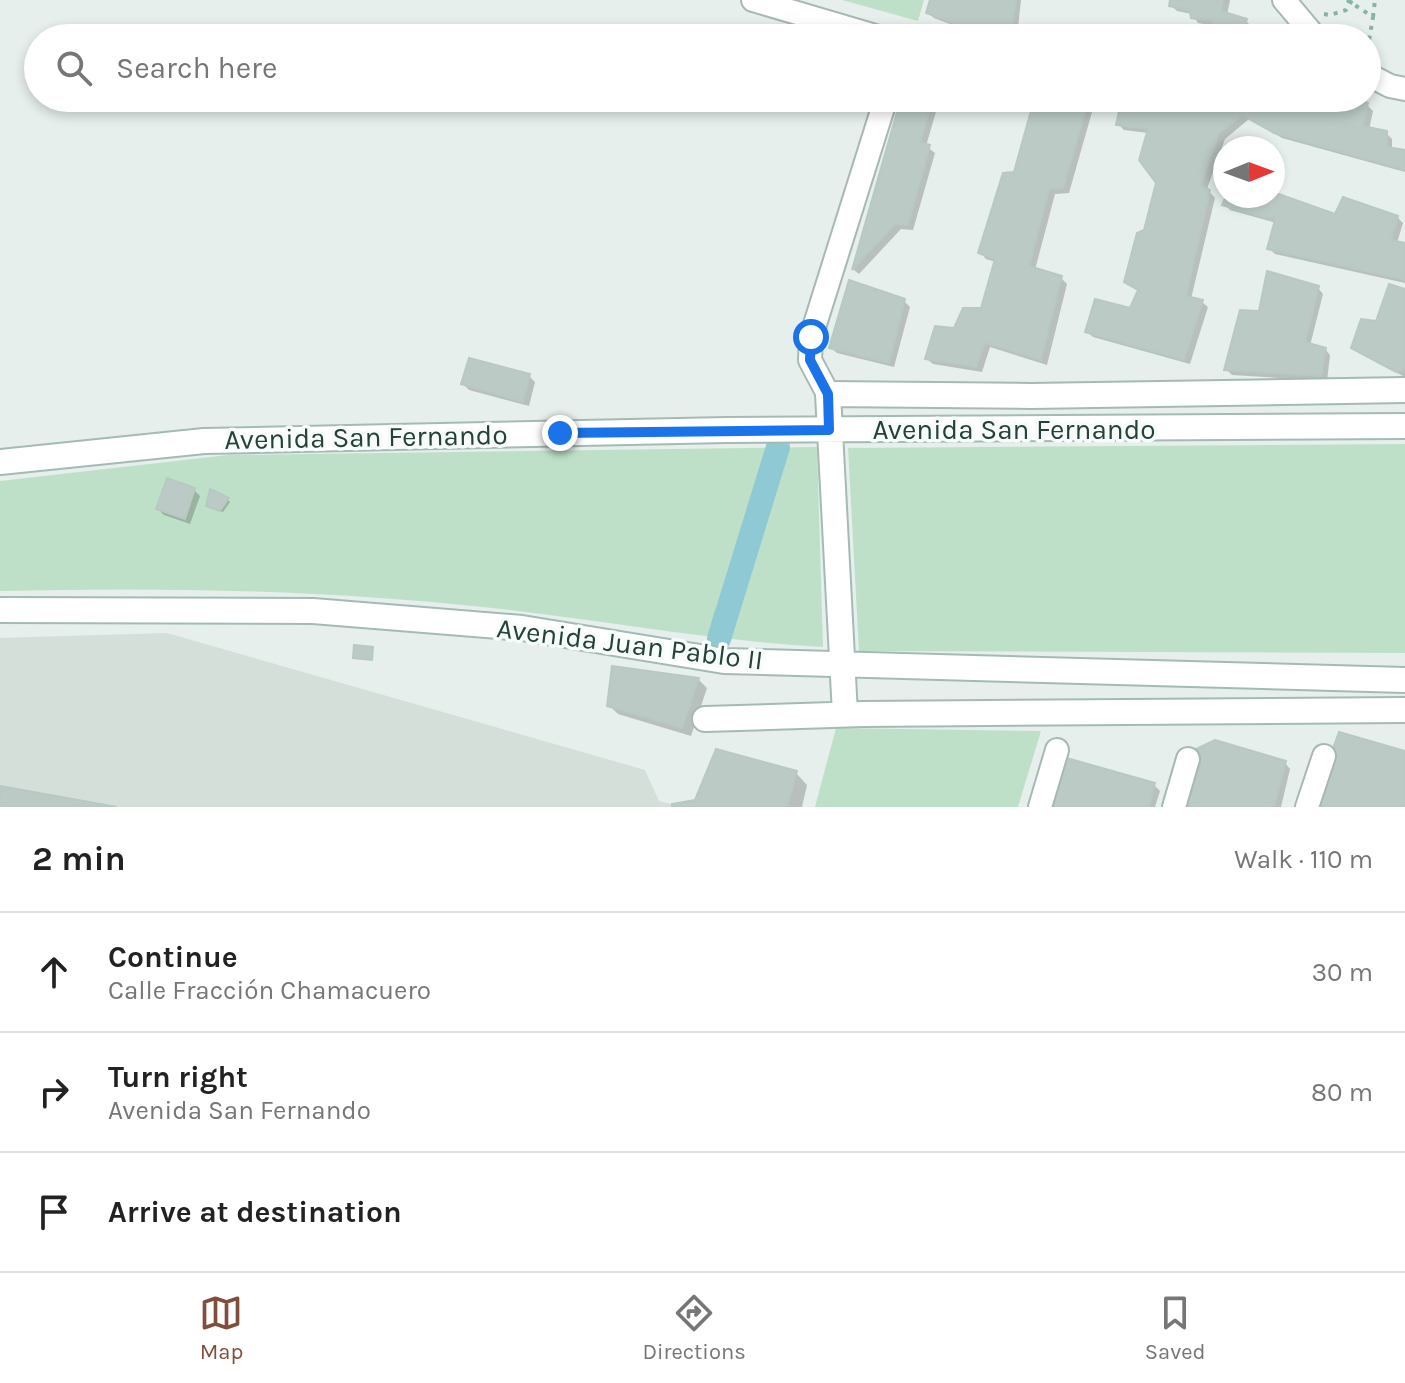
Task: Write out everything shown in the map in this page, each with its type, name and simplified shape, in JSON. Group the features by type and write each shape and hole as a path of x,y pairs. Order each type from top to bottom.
{"street":[{"path":"753,0 834,24"},
{"path":"1284,0 1304,24"},
{"path":"1381,81 1405,89"},
{"path":"845,714 828,394 810,360 811,337 882,112"},
{"path":"828,394 1031,396 1405,390"},
{"name":"Avenida San Fernando","path":"0,462 204,441 829,430 1405,426"},
{"name":"Avenida Juan Pablo II","path":"0,610 313,611 522,628 724,661 1405,680"},
{"path":"705,719 845,714 1405,710"},
{"path":"1040,807 1057,750"},
{"path":"1307,807 1324,756"},
{"path":"1174,807 1188,759"}],"path":[{"path":"1372,24 1375,0"},
{"path":"1320,12 1330,15 1346,10 1350,1 1373,17"}],"shaded area":[{"path":"167,633 645,770 659,801 672,804 672,807 0,807 0,638"}],"green space":[{"path":"842,0 924,0 918,21"},
{"path":"1405,444 1405,653 859,651 848,448"},
{"path":"817,447 823,647 698,635 492,608 369,597 123,589 0,591 0,481 228,455"},
{"path":"836,728 1041,731 1018,807 815,807"}],"building":[{"path":"930,0 1016,0 1012,24 956,24 926,13"},
{"path":"1170,0 1223,0 1221,11 1247,19 1245,24 1214,24 1213,21 1191,18 1190,11 1169,6"},
{"path":"897,112 929,112 920,142 930,145 908,225 895,224 852,270"},
{"path":"1031,112 1085,112 1063,188 1049,189 1029,266 1062,276 1041,360 985,343 976,367 925,359 935,326 954,328 963,308 981,308 995,259 978,253 1003,173 1014,172"},
{"path":"1119,112 1366,112 1363,126 1387,131 1387,147 1405,150 1405,170 1274,133 1242,115 1218,136 1213,136 1213,150 1201,185 1210,190 1186,296 1203,300 1184,360 1085,332 1095,299 1130,308 1138,290 1124,282 1137,233 1144,230 1156,183 1139,160 1148,129 1116,125"},
{"path":"1285,196 1335,214 1343,197 1398,216 1391,240 1405,243 1405,280 1267,249 1275,220 1233,208 1285,208"},
{"path":"1267,271 1319,286 1305,342 1326,348 1321,376 1224,370 1240,310 1259,311"},
{"path":"849,280 905,299 889,363 829,348"},
{"path":"1389,284 1405,289 1405,369 1396,372 1351,348 1361,319 1376,321"},
{"path":"469,358 530,374 523,402 461,384"},
{"path":"167,478 195,488 185,519 156,509"},
{"path":"210,489 229,498 220,511 206,506"},
{"path":"354,645 373,647 372,660 353,658"},
{"path":"612,666 699,678 682,728 607,706"},
{"path":"1339,732 1405,751 1405,807 1312,807"},
{"path":"1215,740 1286,761 1274,807 1177,807 1196,749"},
{"path":"716,749 797,771 787,807 672,807 672,804 695,800"},
{"path":"1063,757 1155,783 1149,807 1047,807"},
{"path":"0,786 117,807 0,807"}],"waterway":[{"path":"726,615 719,639 778,447"}],"route":[{"path":"560,433 829,430 828,394 810,360 811,337"}]}
